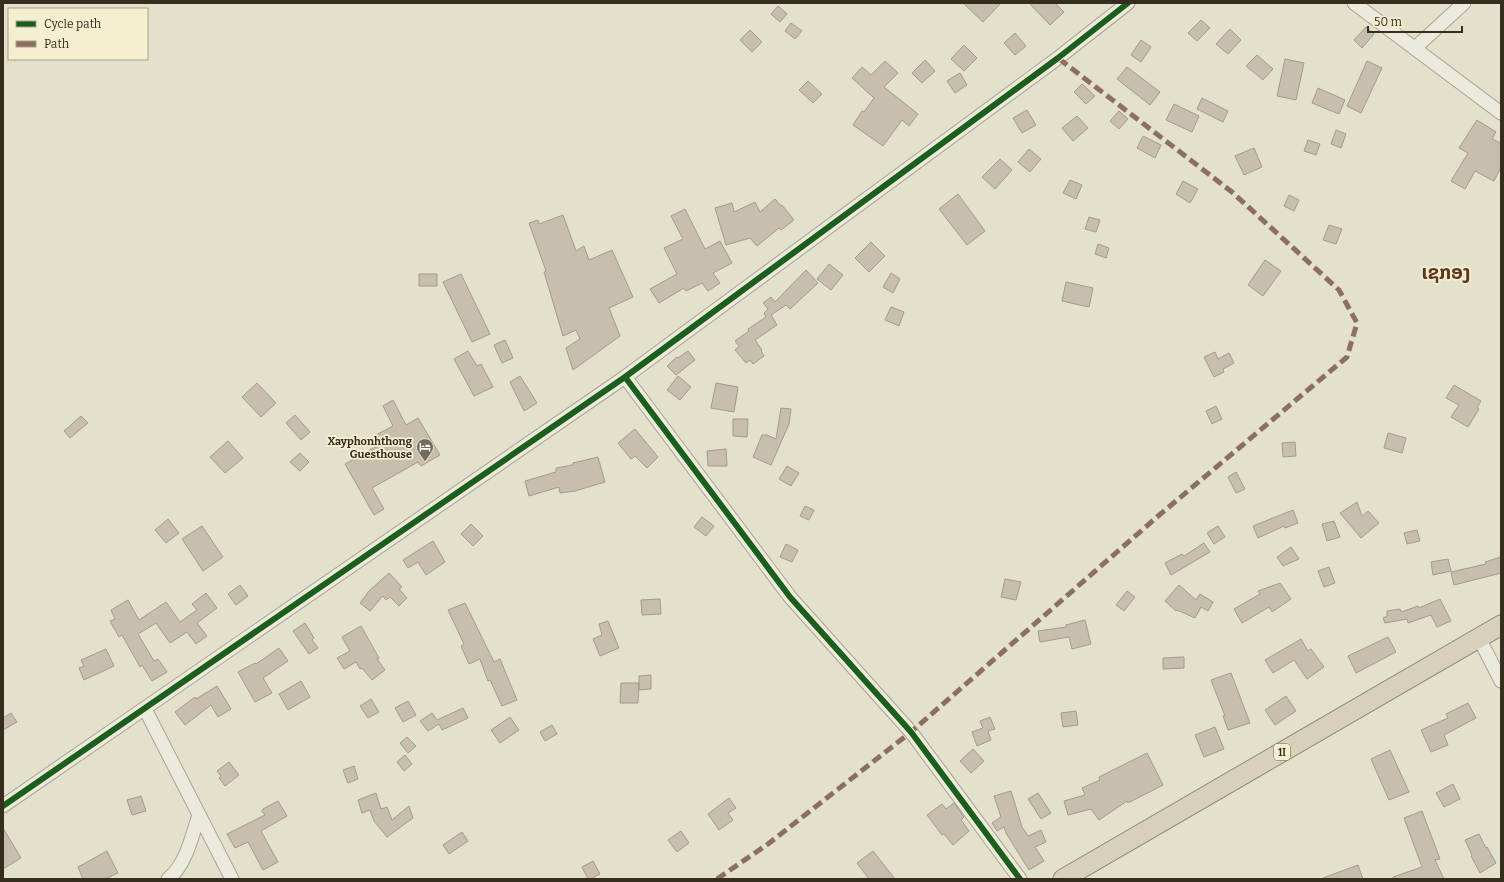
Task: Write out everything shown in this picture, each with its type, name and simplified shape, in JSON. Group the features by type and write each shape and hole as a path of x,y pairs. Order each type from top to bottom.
{"highway":[{"name":"1I","path":"1063,879 1501,625"}],"street":[{"path":"3,806 625,377 1052,63 1128,3"},
{"path":"1354,3 1501,113"},
{"path":"1415,48 1464,3"},
{"path":"625,377 790,597 911,732 1020,879"},
{"path":"1479,638 1501,681"},
{"path":"145,709 232,879"},
{"path":"174,877 184,857 199,815"}],"building":[{"path":"963,3 1001,3 983,22"},
{"path":"1029,3 1055,3 1064,12 1050,25"},
{"path":"778,6 787,14 780,22 771,14"},
{"path":"1201,20 1210,28 1197,41 1188,33"},
{"path":"791,23 802,31 795,39 785,31"},
{"path":"1366,27 1374,34 1362,48 1354,40"},
{"path":"1230,29 1241,40 1228,54 1216,44"},
{"path":"750,30 762,42 752,52 740,40"},
{"path":"1015,33 1026,46 1015,55 1004,43"},
{"path":"1141,40 1151,47 1141,62 1131,55"},
{"path":"964,45 977,58 964,71 951,59"},
{"path":"1257,55 1273,69 1263,80 1246,66"},
{"path":"1285,59 1304,63 1296,100 1277,96"},
{"path":"925,60 935,71 922,83 912,73"},
{"path":"885,61 898,73 884,87 918,114 909,126 902,120 883,146 853,125 862,111 864,112 874,98 852,78 862,67 871,75"},
{"path":"1367,61 1382,68 1361,113 1347,106"},
{"path":"1127,67 1160,92 1150,105 1117,79"},
{"path":"960,73 967,85 955,93 947,81"},
{"path":"808,81 822,94 813,103 799,90"},
{"path":"1082,84 1095,96 1086,104 1074,92"},
{"path":"1318,88 1345,100 1339,114 1312,103"},
{"path":"1202,98 1228,111 1223,122 1197,109"},
{"path":"1174,104 1199,116 1192,132 1166,120"},
{"path":"1027,110 1036,125 1022,133 1013,118"},
{"path":"1119,111 1128,119 1119,129 1110,121"},
{"path":"1077,116 1088,128 1073,141 1062,128"},
{"path":"1477,120 1496,132 1492,139 1501,143 1501,167 1494,181 1475,171 1465,189 1451,181 1468,153 1459,148"},
{"path":"1336,130 1346,134 1341,148 1331,144"},
{"path":"1143,136 1161,145 1155,158 1137,148"},
{"path":"1308,140 1320,144 1316,155 1304,151"},
{"path":"1254,148 1262,167 1244,175 1235,156"},
{"path":"1029,149 1041,159 1030,172 1018,162"},
{"path":"1000,159 1012,170 995,189 982,177"},
{"path":"1070,180 1082,185 1076,199 1063,193"},
{"path":"1183,181 1198,189 1190,203 1176,194"},
{"path":"958,194 985,231 967,245 939,209"},
{"path":"1289,195 1299,200 1294,211 1284,206"},
{"path":"775,199 794,220 781,230 779,228 757,246 750,238 726,245 715,208 732,203 734,212 755,202 760,212"},
{"path":"685,209 705,249 720,241 732,263 713,273 720,283 708,291 702,283 686,291 684,288 659,303 650,289 677,274 664,248 683,239 671,216"},
{"path":"563,215 576,251 584,246 589,260 612,250 633,297 609,308 620,336 573,370 566,348 580,339 576,330 563,336 544,272 546,271 529,223 538,220 539,224"},
{"path":"1089,217 1100,220 1096,232 1085,229"},
{"path":"1329,225 1342,229 1336,244 1323,240"},
{"path":"871,242 885,256 869,272 855,258"},
{"path":"1098,244 1109,248 1106,258 1095,254"},
{"path":"1265,260 1281,271 1263,296 1248,285"},
{"path":"829,264 843,275 831,290 817,279"},
{"path":"806,270 818,283 790,309 786,305 771,315 777,325 755,340 764,356 753,364 750,360 746,363 735,350 739,346 735,341 749,331 748,329 766,317 764,313 768,309 763,303 771,297 775,302"},
{"path":"891,273 900,279 893,293 883,287"},
{"path":"419,274 437,274 437,286 419,286"},
{"path":"461,274 490,334 472,342 443,282"},
{"path":"1066,282 1093,288 1089,307 1062,301"},
{"path":"891,307 904,312 899,326 885,320"},
{"path":"505,340 513,358 502,363 494,345"},
{"path":"468,351 477,366 481,364 493,387 474,396 454,359"},
{"path":"688,351 695,360 676,375 667,366 677,357 678,358"},
{"path":"1215,352 1218,359 1229,353 1234,363 1223,369 1224,372 1214,377 1204,357"},
{"path":"520,376 537,403 524,411 510,382"},
{"path":"678,376 691,387 680,400 667,390"},
{"path":"257,383 276,403 261,417 242,397"},
{"path":"716,383 738,387 734,412 711,408"},
{"path":"1454,385 1481,401 1477,408 1479,409 1468,427 1451,417 1459,405 1446,398"},
{"path":"393,400 406,425 418,418 440,455 421,466 418,462 372,488 384,509 374,515 345,464 379,445 374,436 393,426 383,406"},
{"path":"1216,406 1222,419 1212,424 1206,411"},
{"path":"781,408 791,409 789,424 771,465 753,457 762,435 767,435 776,439"},
{"path":"295,415 310,432 301,440 286,423"},
{"path":"81,416 88,423 70,438 64,431"},
{"path":"733,419 748,419 747,437 733,436"},
{"path":"635,429 658,457 647,468 635,456 631,459 618,443"},
{"path":"1388,433 1406,438 1402,453 1384,448"},
{"path":"228,441 243,458 225,473 210,457"},
{"path":"1295,442 1296,456 1283,457 1282,443"},
{"path":"726,449 727,466 708,466 707,451"},
{"path":"300,453 309,462 300,471 290,462"},
{"path":"598,457 605,482 575,491 560,493 559,487 529,496 525,481 556,472 556,468 573,465 573,463"},
{"path":"787,466 799,473 791,486 779,479"},
{"path":"1236,472 1245,489 1236,493 1228,477"},
{"path":"1357,502 1362,516 1368,511 1379,523 1361,538 1340,513"},
{"path":"805,506 814,510 809,520 800,516"},
{"path":"1293,510 1298,523 1285,528 1284,526 1258,538 1253,526"},
{"path":"702,517 714,526 706,536 694,527"},
{"path":"168,519 179,533 166,543 155,530"},
{"path":"1334,521 1340,537 1327,541 1322,524"},
{"path":"471,524 483,536 473,546 461,534"},
{"path":"202,526 223,557 203,571 182,539"},
{"path":"1218,526 1225,537 1214,544 1207,533"},
{"path":"1417,530 1420,541 1407,544 1404,533"},
{"path":"433,541 445,562 426,575 418,562 408,568 403,560"},
{"path":"1204,543 1210,552 1171,575 1165,563 1182,554 1184,556"},
{"path":"786,544 798,550 792,562 780,557"},
{"path":"1291,547 1299,559 1283,566 1277,557"},
{"path":"1501,557 1501,573 1454,585 1451,572 1486,564 1485,562"},
{"path":"1448,559 1451,571 1433,575 1431,562"},
{"path":"1329,567 1335,583 1324,587 1318,571"},
{"path":"389,573 402,587 399,589 407,598 399,606 390,597 386,600 383,596 370,611 360,603 369,591"},
{"path":"1005,579 1021,582 1016,600 1001,597"},
{"path":"1280,583 1291,599 1272,612 1269,607 1242,623 1234,609 1260,594 1258,591"},
{"path":"240,585 248,596 236,605 228,594"},
{"path":"1179,585 1196,600 1200,594 1213,602 1208,611 1201,607 1195,618 1177,610 1176,611 1165,601"},
{"path":"1127,591 1135,597 1124,611 1116,605"},
{"path":"206,593 217,608 197,623 207,636 196,644 187,632 170,643 156,623 138,634 154,661 158,659 167,672 152,681 142,665 140,667 122,635 119,637 110,621 115,619 111,610 128,600 139,620 166,602 180,622 197,610 192,604"},
{"path":"660,599 661,614 642,615 641,600"},
{"path":"1440,599 1451,621 1437,627 1431,615 1408,623 1407,619 1385,623 1383,618 1387,616 1387,611 1400,609 1401,612 1418,606 1419,608"},
{"path":"465,603 494,662 500,659 517,700 502,706 490,680 488,681 480,659 469,664 461,646 464,644 448,610"},
{"path":"1085,620 1091,644 1072,649 1069,637 1040,642 1038,631 1066,627 1066,625"},
{"path":"608,621 619,648 600,656 593,639 602,635 599,624"},
{"path":"305,623 314,638 312,640 318,648 309,654 293,631"},
{"path":"361,626 379,658 377,659 385,670 372,680 362,668 360,669 356,662 344,669 337,658 350,651 342,637"},
{"path":"1388,637 1396,652 1356,673 1348,656"},
{"path":"1301,639 1308,651 1311,649 1324,667 1307,679 1294,660 1273,673 1265,660"},
{"path":"279,648 288,661 263,678 272,693 255,702 238,672 255,663 256,664"},
{"path":"106,649 114,666 84,680 79,668 84,666 81,660"},
{"path":"1184,657 1184,668 1163,669 1163,658"},
{"path":"1231,673 1250,723 1228,730 1223,716 1225,716 1211,680"},
{"path":"651,675 651,689 639,690 639,676"},
{"path":"301,681 310,697 288,710 279,694"},
{"path":"621,683 639,683 638,703 620,703"},
{"path":"217,686 231,709 218,717 211,705 185,725 175,712 195,697 196,699"},
{"path":"1286,696 1296,711 1275,725 1265,710"},
{"path":"371,699 379,712 368,718 360,706"},
{"path":"408,701 416,715 403,722 395,708"},
{"path":"1468,703 1476,718 1444,735 1448,745 1431,752 1421,730 1448,718 1446,714"},
{"path":"463,708 468,718 442,730 439,724 428,731 420,721 432,713 437,720"},
{"path":"1076,711 1078,725 1063,727 1061,713"},
{"path":"11,713 17,722 3,730 3,718"},
{"path":"510,717 519,730 500,743 491,730"},
{"path":"990,717 995,729 988,731 991,740 977,746 972,732 983,728 980,721"},
{"path":"552,725 557,734 545,741 540,732"},
{"path":"1215,727 1224,749 1204,757 1195,735"},
{"path":"407,737 416,746 408,753 400,743"},
{"path":"973,749 984,761 971,773 960,761"},
{"path":"1390,750 1409,792 1389,800 1371,759"},
{"path":"1147,753 1163,785 1128,803 1127,801 1099,820 1091,809 1068,815 1064,801 1085,795 1082,788 1100,780 1099,777"},
{"path":"405,755 412,764 404,771 397,762"},
{"path":"229,762 239,775 225,786 219,778 221,776 217,771"},
{"path":"354,766 358,779 348,783 343,770"},
{"path":"1453,784 1460,799 1444,807 1436,793"},
{"path":"1011,791 1022,827 1028,836 1041,830 1046,842 1035,847 1044,861 1029,870 1006,833 1004,827 997,831 992,823 1001,817 994,796"},
{"path":"376,793 381,809 387,807 392,820 409,806 413,818 387,837 374,821 370,810 362,813 358,800"},
{"path":"1038,793 1051,813 1041,819 1028,799"},
{"path":"141,796 146,811 132,815 127,800"},
{"path":"729,798 736,808 728,813 733,820 719,830 708,814"},
{"path":"278,801 287,816 261,831 278,862 263,870 248,842 235,848 227,834 265,815 262,811 263,809"},
{"path":"954,803 964,817 961,820 969,831 953,845 944,834 942,835 927,815 942,804 946,809"},
{"path":"1422,811 1440,859 1435,860 1444,879 1393,879 1393,877 1422,867 1404,818"},
{"path":"3,828 21,858 3,869"},
{"path":"681,831 689,843 677,852 668,840"},
{"path":"462,832 468,841 449,854 443,845"},
{"path":"1479,834 1496,863 1480,873 1465,840"},
{"path":"107,851 118,873 105,879 83,879 78,867"},
{"path":"873,851 895,879 869,879 857,863"},
{"path":"593,861 600,874 588,879 582,867"},
{"path":"1358,865 1363,879 1323,879 1323,878"}],"marked path":[{"path":"717,879 768,844 911,732 1157,517 1347,357 1357,323 1339,290 1232,192 1058,58"}],"cycle path":[{"path":"3,806 625,377 1058,58 1128,3"},
{"path":"625,377 790,597 911,732 1020,879"}],"place":[{"name":"Xayphonhthong Guesthouse","path":"425,462"}],"district":[{"name":"ເຊກອງ","path":"1446,272"}]}
